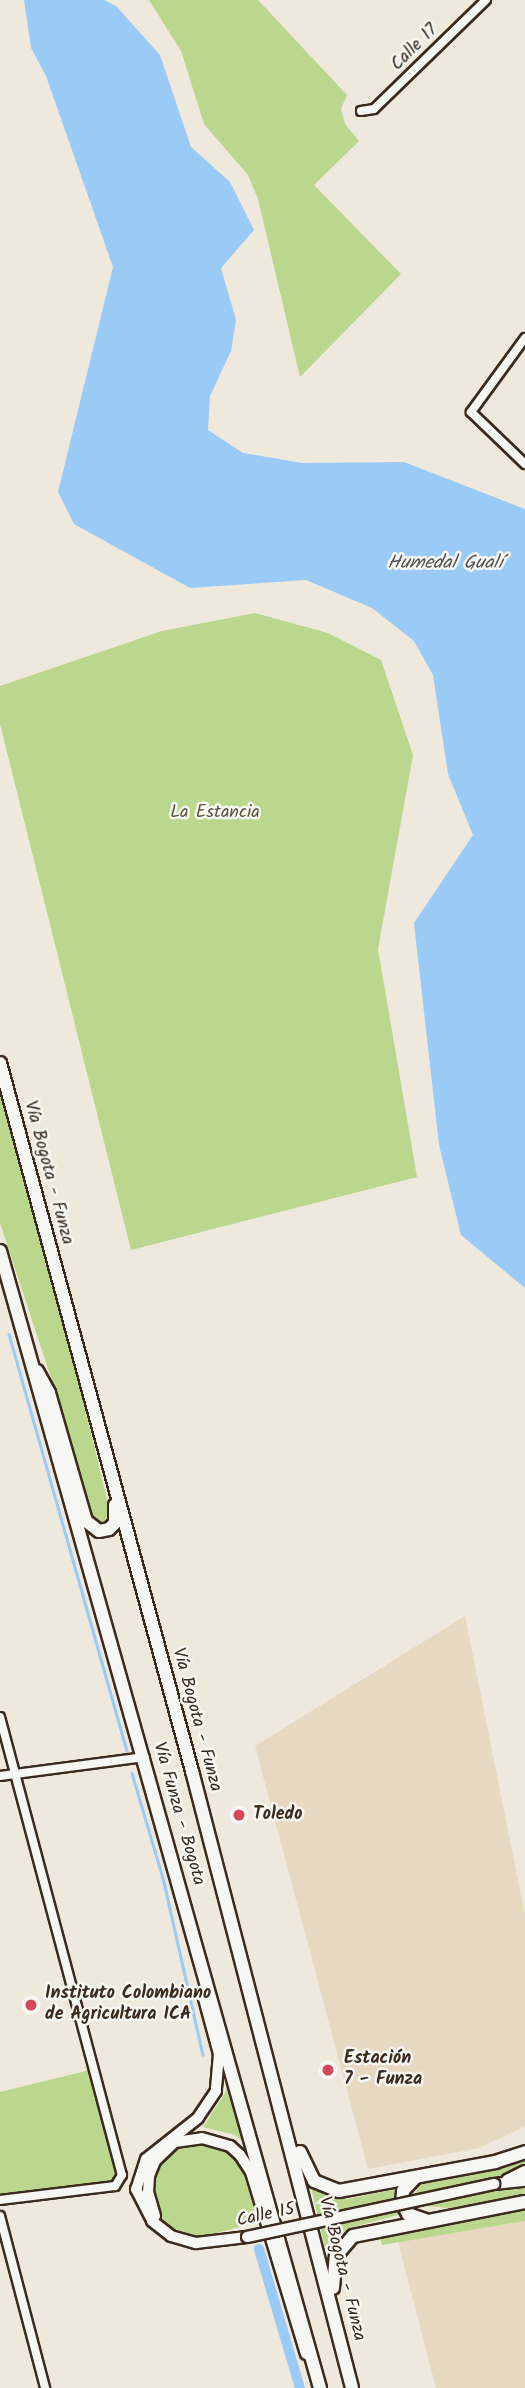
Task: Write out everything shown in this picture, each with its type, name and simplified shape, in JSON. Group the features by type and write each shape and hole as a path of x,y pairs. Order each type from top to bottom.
{"main road":[{"name":"Vía Bogota - Funza","path":"0,1063 273,2080 352,2388"},
{"name":"Vía Funza - Bogota","path":"0,1251 25,1349 145,1757 320,2388"},
{"path":"25,1349 49,1394 86,1521 99,1531 109,1529 117,1514 79,1356"},
{"path":"273,2080 307,2168 323,2187 355,2190 525,2152"},
{"path":"416,2178 403,2191 402,2203 408,2214 425,2220"},
{"path":"343,2350 333,2284 336,2256 353,2236 525,2202"}],"street":[{"name":"Calle 17","path":"361,111 374,109 486,0"},
{"path":"525,338 471,412 525,464"},
{"path":"0,1717 122,2175 115,2186 0,2200"},
{"path":"0,1776 145,1757"},
{"path":"160,2230 136,2189 142,2166 162,2143 209,2106 220,2073 219,2054 191,1949 186,1905"},
{"path":"160,2230 148,2192 155,2161 164,2150 175,2142 202,2138 230,2146 240,2155 251,2172 296,2332 320,2388"},
{"name":"Calle 15","path":"498,2183 525,2171"},
{"name":"Calle 15","path":"160,2230 196,2243 247,2237 498,2183 525,2181"},
{"path":"0,2216 45,2388"}],"shaded area":[{"path":"465,1616 525,1915 525,2126 479,2148 368,2169 255,1746"},
{"path":"525,2221 525,2388 436,2388 398,2242"}],"green space":[{"path":"149,0 258,0 347,95 341,109 345,124 359,141 314,185 401,274 300,377 258,199 248,175 204,124 181,51"},
{"name":"La Estancia","path":"255,613 328,633 381,660 413,755 378,949 417,1177 131,1250 0,724 0,686 162,631"},
{"path":"0,1093 70,1345 109,1508 110,1515 101,1524 92,1521 57,1396 0,1223"},
{"path":"94,2069 120,2182 0,2200 0,2092"},
{"path":"228,2079 247,2144 235,2135 203,2127 225,2093"},
{"path":"188,2141 218,2144 231,2152 240,2164 259,2222 201,2237 170,2227 158,2215 152,2200 154,2169 174,2147"},
{"path":"525,2160 525,2167 487,2180 490,2190 525,2186 525,2196 449,2208 424,2206 415,2197 419,2184"},
{"path":"311,2187 326,2196 348,2199 397,2189 395,2203 402,2214 346,2229 326,2252"},
{"path":"525,2210 525,2221 382,2245 380,2237"}],"water":[{"name":"Humedal Gualí","path":"24,0 104,0 116,6 160,55 191,147 230,182 254,230 221,268 236,320 231,351 210,396 208,430 243,453 302,463 404,462 525,509 525,1288 461,1235 439,1145 414,923 473,835 448,774 433,675 414,641 372,608 306,580 190,588 74,524 58,492 113,267 46,76 31,48"}],"waterway":[{"path":"9,1334 127,1751"},
{"path":"132,1773 164,1882 203,2055"},
{"path":"259,2249 300,2388"}],"place":[{"name":"Toledo","path":"239,1815"},
{"name":"Instituto Colombiano de Agricultura ICA","path":"31,2005"},
{"name":"Estación 7 - Funza","path":"328,2070"}]}
